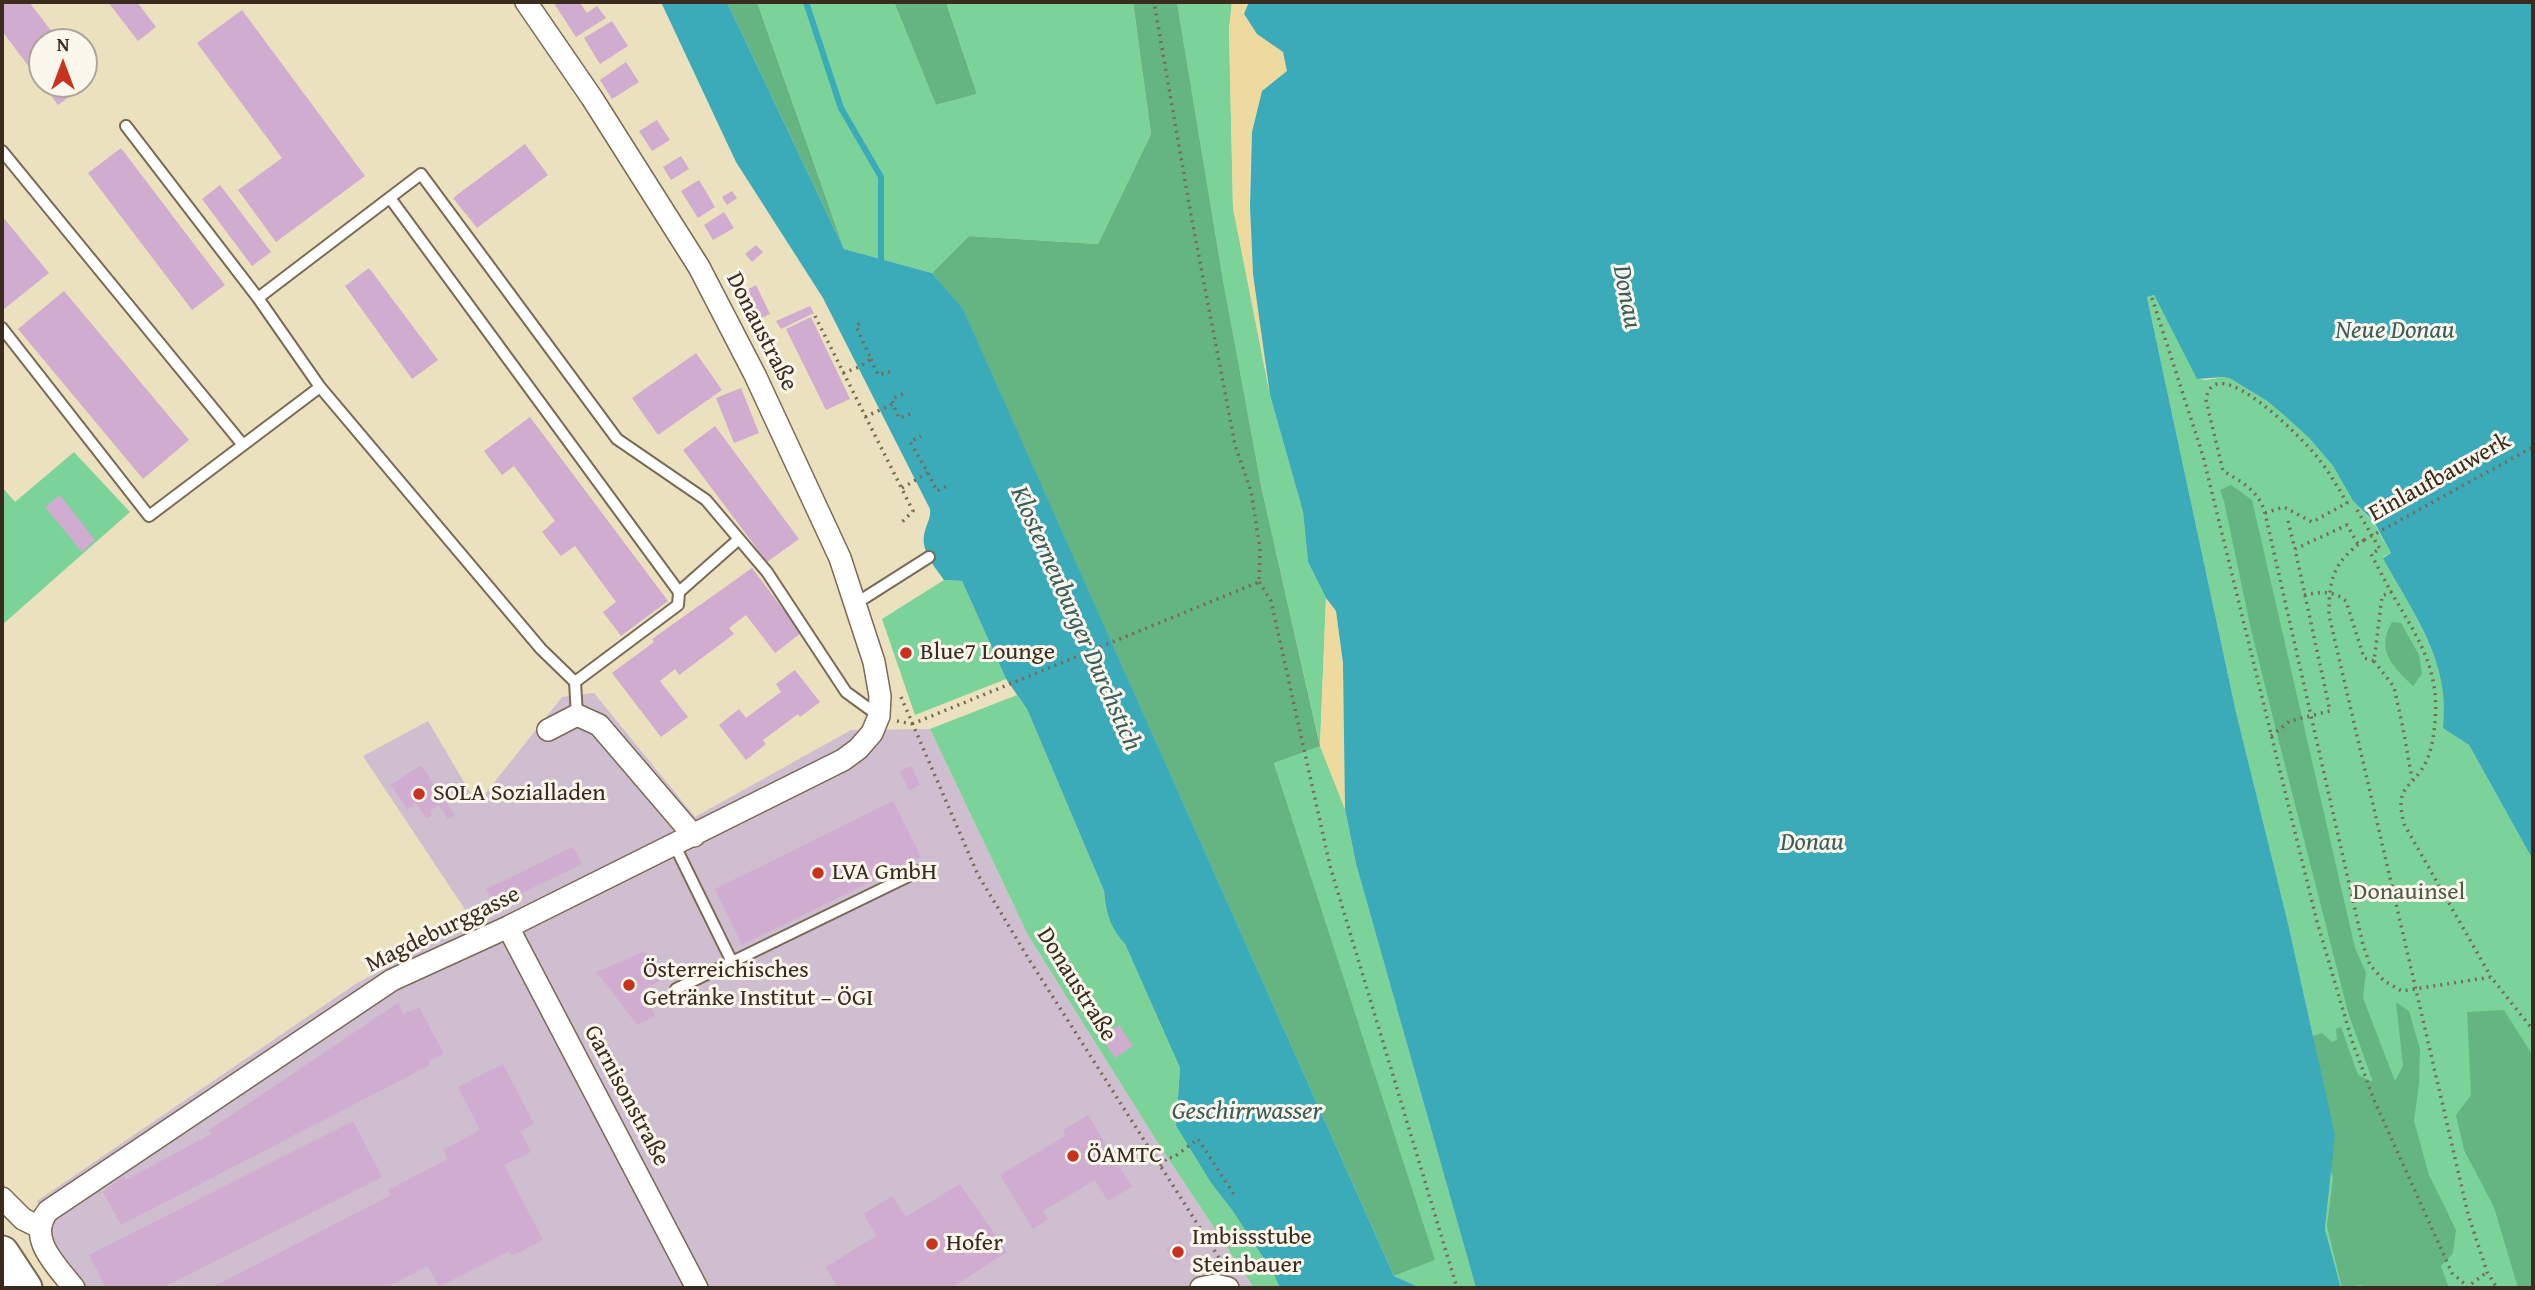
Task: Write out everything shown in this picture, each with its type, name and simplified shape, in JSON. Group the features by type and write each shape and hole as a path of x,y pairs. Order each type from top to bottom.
{"main road":[{"path":"2,1253 25,1288"}],"street":[{"name":"Donaustraße","path":"526,2 699,267 755,375 835,546 878,676 878,716"},
{"path":"548,730 577,715 599,726 694,836"},
{"name":"Magdeburggasse","path":"40,1222 48,1210 392,980 675,846 843,760 858,749 872,733 878,716"},
{"name":"Garnisonstraße","path":"508,927 697,1288"},
{"path":"2,1198 23,1219 40,1222 40,1238 48,1254 74,1288"},
{"path":"1201,1288 1215,1285 1226,1287"}],"lane":[{"path":"126,125 258,298 320,387 541,649 575,682 577,715"},
{"path":"2,151 243,445"},
{"path":"258,298 421,174 617,439 706,500 768,572 846,692 878,716"},
{"path":"390,198 679,592 678,605 575,682"},
{"path":"2,328 149,516 320,387"},
{"path":"679,592 739,539"},
{"path":"855,604 929,557"},
{"path":"675,846 732,962"},
{"path":"676,989 919,871"}],"path":[{"path":"1154,2 1235,445 1251,491 1260,549 1259,583 1271,601 1330,866 1457,1288"},
{"path":"2152,298 2203,456 2316,918 2352,1041 2374,1100 2452,1273 2467,1287 2487,1272"},
{"path":"815,316 913,511 902,522"},
{"path":"860,323 856,326 878,375 891,371"},
{"path":"843,373 871,359"},
{"path":"2265,513 2284,507 2312,522 2347,503 2318,458 2283,421 2229,383 2213,384 2207,390 2206,400 2223,471 2261,498 2362,945 2371,965 2384,981 2402,991 2491,976"},
{"path":"905,393 892,399 893,404 899,418 913,413"},
{"path":"865,417 893,404"},
{"path":"921,436 910,442 937,491 949,485"},
{"name":"Einlaufbauwerk","path":"2330,592 2337,565 2358,544 2533,447"},
{"path":"901,488 928,473"},
{"path":"2357,510 2380,549 2371,554 2425,652 2435,685 2436,717 2431,750 2424,765 2403,793 2401,801 2404,824 2491,976 2533,1030"},
{"path":"2271,736 2290,721 2330,711 2288,521"},
{"path":"2295,549 2347,525 2358,544"},
{"name":"Donaustraße","path":"1221,1261 978,875 912,724 1259,583"},
{"path":"2304,595 2330,592 2346,601 2364,658 2374,661 2393,687 2412,779"},
{"path":"2330,592 2329,615 2468,1214 2487,1272 2497,1288"},
{"path":"2374,661 2382,596 2391,592"},
{"path":"1160,1166 1168,1157 1173,1158 1198,1139 1235,1196"}],"shaded area":[{"path":"594,693 695,817 851,730 930,729 1028,935 1156,1140 1254,1288 73,1288 37,1201 354,985 472,920 363,756 428,721 477,804 562,697"}],"green space":[{"path":"727,2 757,2 844,249"},
{"path":"757,2 894,2 936,105 977,94 946,2 1133,2 1151,134 1098,244 969,236 932,273 844,249"},
{"path":"894,2 946,2 977,94 936,105"},
{"path":"1133,2 1177,2 1223,280 1262,490 1320,746 1274,763 1435,1260 1394,1276 963,310 932,273 969,236 1098,244 1151,134"},
{"path":"1177,2 1232,2 1229,29 1233,208 1270,395 1303,512 1308,562 1326,598 1320,746 1345,809 1356,864 1476,1288 1421,1288 1394,1276 1434,1260 1274,763 1320,745 1262,490 1223,280"},
{"name":"Donauinsel","path":"2154,295 2197,378 2231,379 2267,401 2309,438 2333,466 2353,501 2373,522 2391,553 2383,557 2417,619 2435,660 2442,681 2444,728 2469,745 2533,860 2533,1288 2341,1288 2325,1229 2335,1135 2288,923 2236,712 2147,297"},
{"path":"74,452 130,512 2,625 2,487 15,502"},
{"path":"2231,485 2252,500 2355,948 2366,973 2363,998 2395,1081 2403,1066 2396,1002 2409,1011 2420,1049 2414,1121 2429,1175 2456,1230 2453,1253 2441,1266 2449,1288 2365,1288 2361,1285 2342,1288 2327,1226 2333,1178 2323,1146 2305,1039 2322,1033 2332,1042 2337,1040 2336,1029 2341,1027 2358,1075 2373,1082 2348,1012 2250,625 2220,490"},
{"path":"944,580 962,581 1006,679 915,715 882,619"},
{"path":"2392,622 2401,623 2419,655 2422,674 2413,686 2393,665 2386,650 2385,641"},
{"path":"1017,695 1027,709 1104,891 1112,926 1125,944 1180,1068 1176,1126 1281,1288 1254,1288 1156,1140 1028,935 930,729"},
{"path":"2504,1010 2533,1056 2533,1288 2518,1288 2494,1207 2464,1150 2456,1115 2471,1095 2467,1012"}],"sand":[{"path":"1232,2 1249,2 1244,15 1257,34 1283,52 1288,72 1262,91 1252,133 1250,166 1253,264 1270,395 1233,207 1229,29"},
{"path":"1326,598 1336,611 1343,663 1345,809 1320,746"}],"water":[{"name":"Geschirrwasser","path":"661,2 727,2 844,249 932,273 963,309 1394,1276 1421,1288 1280,1288 1274,1274 1211,1183 1176,1126 1180,1068 1125,944 1110,920 1104,891 1027,709 1006,679 962,581 944,580 928,557 924,538 930,509 823,298 736,162"},
{"path":"1249,2 2533,2 2533,860 2469,745 2443,728 2444,704 2435,660 2417,619 2383,558 2391,553 2374,522 2353,501 2333,466 2309,438 2267,401 2231,379 2197,379 2154,295 2147,297 2236,712 2288,923 2335,1135 2325,1229 2341,1288 1476,1288 1356,864 1345,809 1343,663 1336,611 1326,598 1308,562 1303,512 1270,395 1253,274 1250,206 1252,132 1262,91 1287,71 1283,52 1257,34 1244,14"}],"building":[{"path":"2,2 29,2 49,28 28,28 28,65 2,31"},
{"path":"108,2 137,2 156,27 138,41"},
{"path":"553,2 579,2 587,13 597,6 606,18 576,37"},
{"path":"242,10 365,176 276,242 238,190 282,158 197,43"},
{"path":"612,21 628,46 600,64 584,38"},
{"path":"626,62 639,82 612,99 600,80"},
{"path":"53,98 67,98 58,105"},
{"path":"657,120 670,140 652,151 639,131"},
{"path":"525,144 548,175 477,228 453,198"},
{"path":"121,148 225,285 192,310 88,173"},
{"path":"681,156 689,169 671,180 663,167"},
{"path":"699,180 715,207 698,218 681,191"},
{"path":"220,185 271,252 252,266 202,199"},
{"path":"732,191 737,198 727,205 722,197"},
{"path":"724,212 734,228 713,240 704,225"},
{"path":"2,216 49,273 4,309 2,307"},
{"path":"756,245 763,252 752,262 745,254"},
{"path":"369,268 438,360 412,379 345,286"},
{"path":"756,285 770,314 755,321 741,293"},
{"path":"64,291 189,440 143,479 18,329"},
{"path":"810,306 814,313 781,329 776,321"},
{"path":"811,317 850,399 826,410 786,329"},
{"path":"696,353 722,390 658,435 632,398"},
{"path":"741,388 759,433 734,443 716,398"},
{"path":"530,417 668,601 621,636 603,612 616,602 575,546 561,556 542,532 555,521 514,466 502,475 484,451"},
{"path":"715,426 799,539 767,562 683,450"},
{"path":"60,495 95,540 82,552 45,507"},
{"path":"752,568 801,633 775,653 746,615 729,628 734,634 679,675 675,669 660,681 688,717 661,737 612,673 654,642 652,639"},
{"path":"795,670 820,702 800,717 798,714 763,740 766,744 746,760 719,725 739,709 746,718 781,692 776,684"},
{"name":"SOLA Sozialladen","path":"421,765 455,815 448,819 439,805 430,811 432,815 426,818 416,803 407,809 391,785"},
{"path":"911,766 920,785 909,791 900,771"},
{"name":"LVA GmbH","path":"893,801 921,857 742,945 715,889"},
{"path":"573,847 582,864 495,906 486,889"},
{"name":"Österreichisches Getränke Institut – ÖGI","path":"645,951 660,981 643,989 655,1016 637,1025 597,972"},
{"path":"398,1003 403,1014 419,1007 444,1054 429,1061 430,1065 121,1225 103,1192 124,1176 126,1180 211,1134 209,1130"},
{"path":"1119,1025 1133,1046 1115,1058 1101,1037"},
{"path":"503,1064 534,1124 520,1131 531,1152 504,1165 543,1240 512,1256 509,1251 439,1287 428,1266 385,1288 211,1288 391,1195 388,1190 448,1159 443,1150 480,1130 458,1087"},
{"name":"ÖAMTC","path":"1088,1115 1132,1187 1108,1201 1095,1180 1043,1211 1048,1219 1033,1229 1000,1175 1065,1136 1063,1130"},
{"path":"353,1121 382,1177 162,1288 106,1288 89,1255"},
{"name":"Hofer","path":"960,1184 1007,1252 951,1288 838,1288 826,1267 876,1236 864,1214 892,1196 906,1217"},
{"name":"Imbissstube Steinbauer","path":"1180,1240 1190,1255 1175,1263 1166,1249"}],"waterway":[{"path":"806,2 841,108 881,177 881,267"}],"place":[{"name":"Blue7 Lounge","path":"906,653"},
{"name":"SOLA Sozialladen","path":"419,794"},
{"name":"LVA GmbH","path":"818,873"},
{"name":"Österreichisches Getränke Institut – ÖGI","path":"629,985"},
{"name":"ÖAMTC","path":"1073,1156"},
{"name":"Hofer","path":"932,1244"},
{"name":"Imbissstube Steinbauer","path":"1178,1252"}],"water label":[{"name":"Donau","path":"1626,297"},
{"name":"Neue Donau","path":"2395,331"},
{"name":"Klosterneuburger Durchstich","path":"1075,619"},
{"name":"Donau","path":"1812,843"}]}
